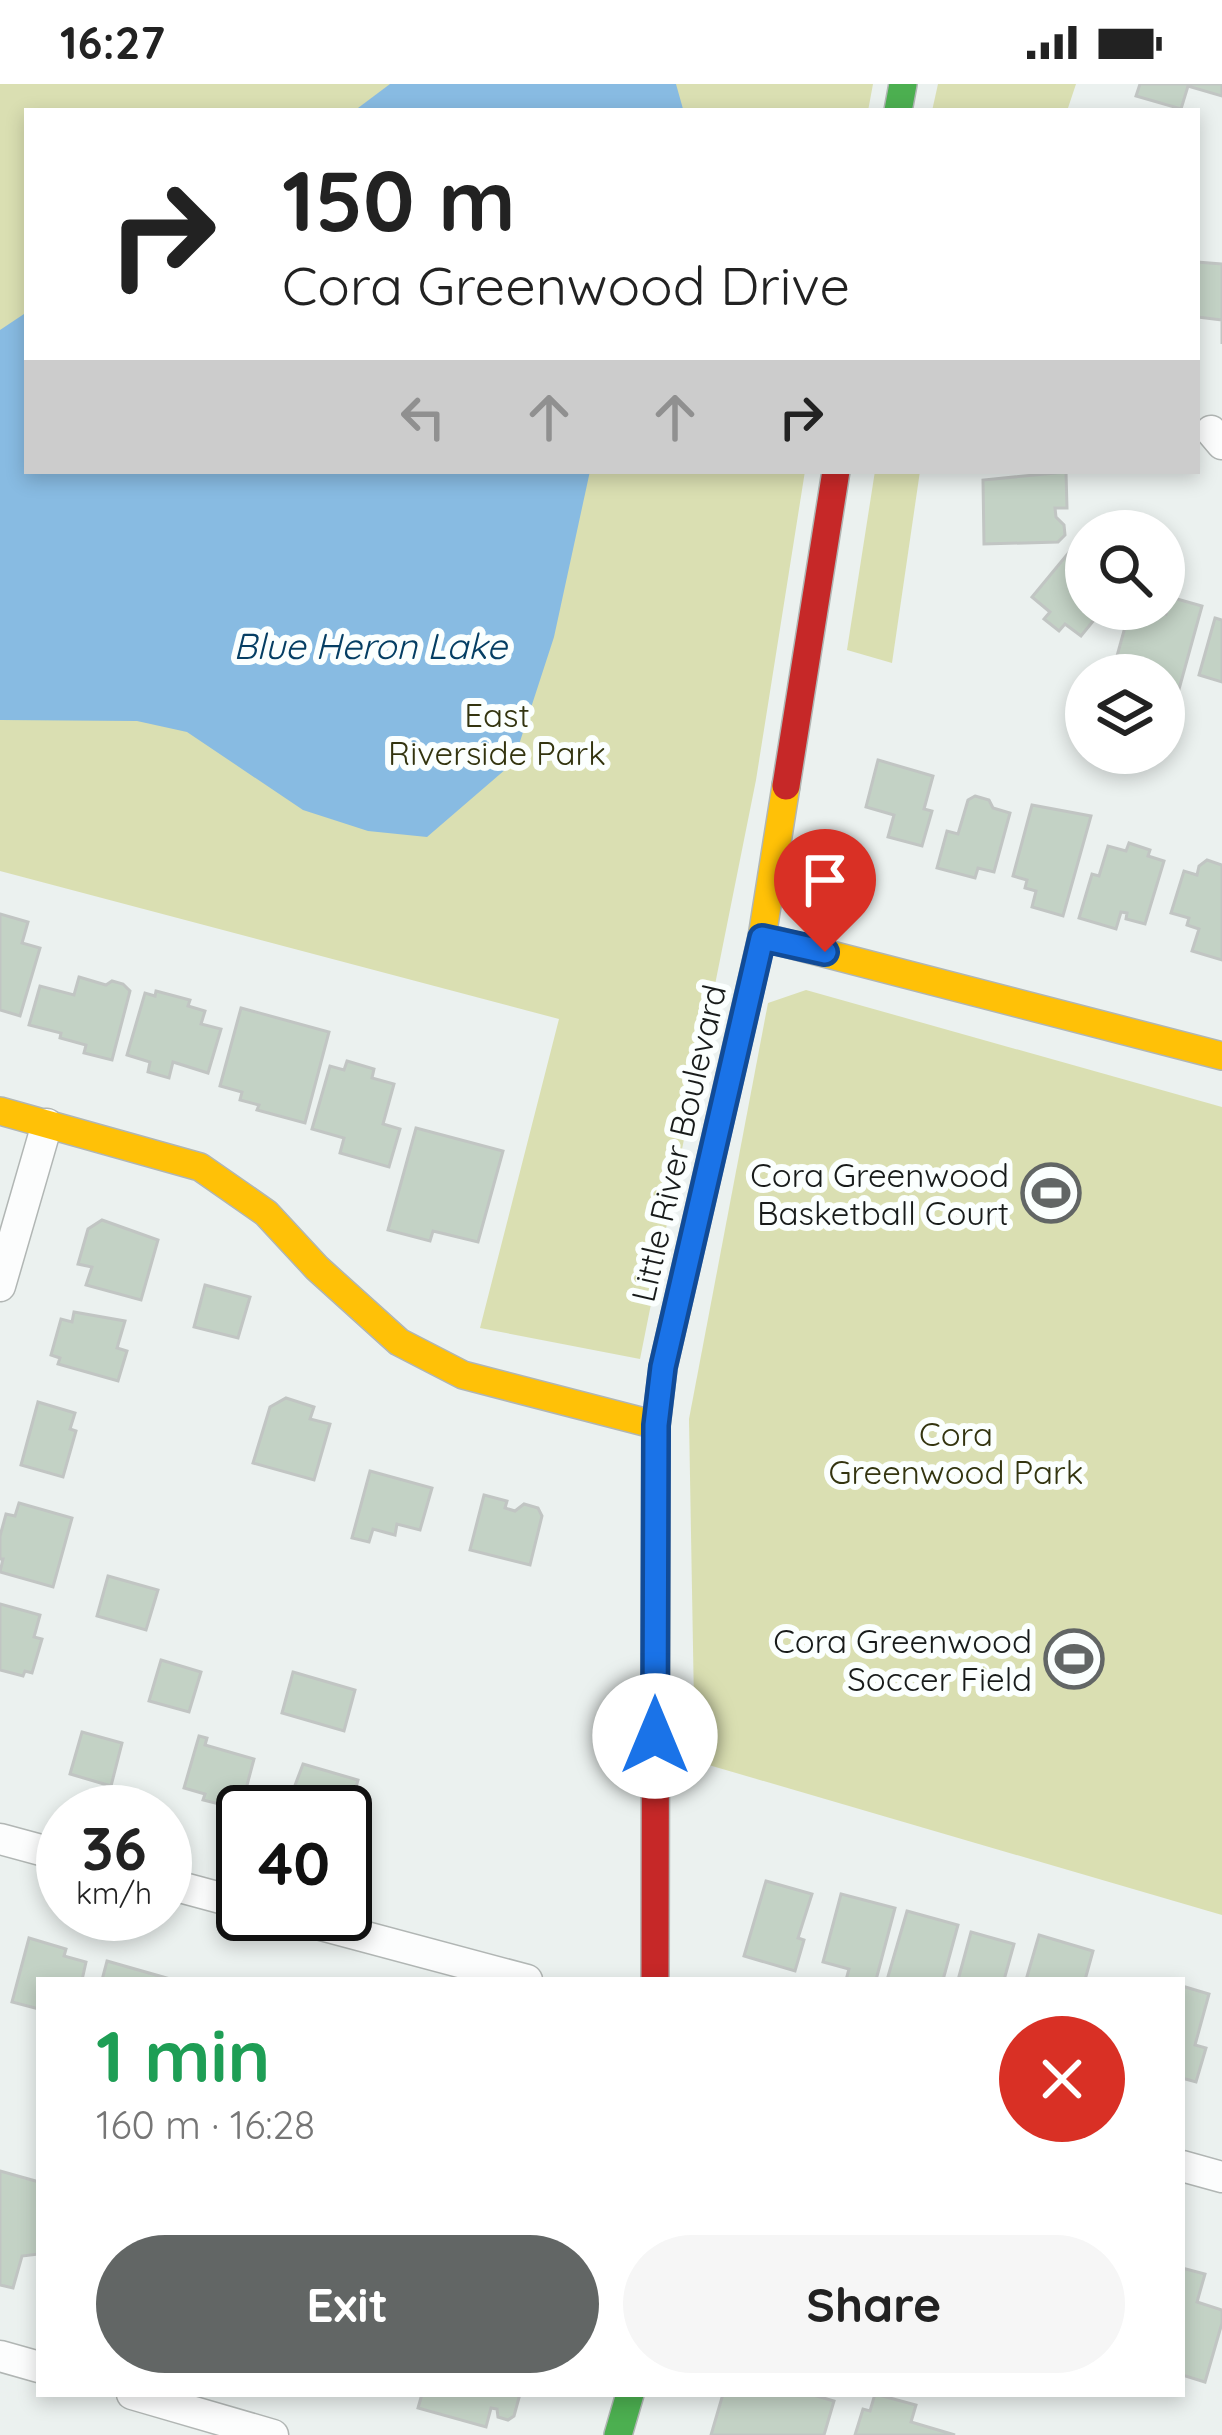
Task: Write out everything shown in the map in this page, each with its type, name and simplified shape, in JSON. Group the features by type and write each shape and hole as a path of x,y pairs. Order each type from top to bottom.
{"street":[{"name":"Little River Boulevard","path":"655,1977 656,1425 663,1367 762,938 836,474"},
{"path":"762,938 1222,1055"},
{"path":"0,1112 200,1167 266,1214 316,1268 399,1342 463,1375 656,1425"},
{"path":"0,1286 46,1124"},
{"path":"0,1839 36,1849"},
{"path":"372,1939 516,1977"},
{"path":"1185,2167 1222,2177"},
{"path":"0,2356 36,2366"},
{"path":"142,2397 273,2435"},
{"path":"618,2435 629,2397"}],"green space":[{"name":"East Riverside Park","path":"0,84 873,84 869,108 24,108 24,474 805,474 756,780 640,1359 480,1328 559,1019 0,871"},
{"path":"938,84 1076,84 1068,108 933,108"},
{"path":"875,474 920,474 892,663 847,650"},
{"name":"Cora Greenwood Park","path":"806,990 1222,1107 1222,1915 695,1761 689,1419 768,1003"}],"water":[{"path":"390,84 676,84 683,108 358,108"},
{"name":"Blue Heron Lake","path":"24,314 24,474 589,474 554,637 513,763 427,837 368,831 303,810 187,732 137,721 0,720 0,330"}],"building":[{"path":"1140,84 1222,84 1222,96 1188,86 1181,108 1136,96"},
{"path":"1200,262 1222,264 1222,320 1200,317"},
{"path":"1066,474 1067,508 1055,508 1065,535 1058,542 984,544 983,480"},
{"path":"1065,557 1065,624 1059,631 1044,619 1050,612 1032,597"},
{"path":"1185,601 1202,606 1185,668 1185,654 1118,654 1124,630 1185,630"},
{"path":"1215,618 1222,620 1222,682 1199,675"},
{"path":"878,760 933,776 924,809 932,811 922,846 888,837 894,815 866,807"},
{"path":"975,796 1010,813 994,872 978,868 975,878 937,868 947,831 958,834 968,800"},
{"path":"1032,805 1091,816 1063,916 1032,907 1036,891 1025,888 1027,880 1013,876"},
{"path":"1129,843 1164,861 1145,924 1126,919 1127,913 1121,912 1116,929 1079,918 1092,874 1099,876 1108,846 1126,851"},
{"path":"1207,860 1222,865 1222,960 1192,951 1199,929 1187,925 1189,918 1171,913 1184,871 1197,875"},
{"path":"0,914 28,922 22,943 40,948 20,1016 0,1010"},
{"path":"79,977 106,985 112,981 123,984 130,991 112,1060 84,1053 86,1045 60,1038 61,1033 29,1025 40,986 74,995"},
{"path":"156,991 190,1000 188,1006 205,1011 201,1024 221,1029 208,1073 173,1062 169,1078 148,1072 150,1062 127,1055 145,993 155,996"},
{"path":"241,1008 329,1032 305,1123 257,1110 259,1105 240,1100 242,1092 220,1086"},
{"path":"347,1061 374,1069 372,1078 394,1084 383,1124 400,1129 389,1167 340,1153 344,1138 312,1129 330,1066 344,1070"},
{"path":"416,1128 503,1151 478,1242 433,1231 430,1241 388,1230"},
{"path":"102,1220 158,1240 141,1300 86,1285 92,1267 78,1264 88,1229"},
{"path":"205,1285 250,1297 238,1338 194,1327"},
{"path":"74,1312 125,1321 117,1348 127,1351 118,1381 58,1364 60,1358 51,1355 61,1319 72,1322"},
{"path":"286,1398 314,1407 310,1419 330,1424 314,1480 253,1463 270,1407"},
{"path":"38,1402 75,1413 70,1429 76,1431 63,1477 21,1465"},
{"path":"370,1471 432,1488 420,1530 397,1524 395,1535 373,1529 369,1542 352,1538"},
{"path":"484,1495 507,1501 505,1508 515,1511 524,1504 538,1508 542,1516 530,1565 470,1550"},
{"path":"19,1503 72,1518 53,1587 0,1572 0,1536 6,1514 15,1516"},
{"path":"108,1576 158,1590 146,1630 97,1616"},
{"path":"0,1604 40,1615 34,1637 42,1639 32,1673 25,1671 23,1676 0,1670"},
{"path":"161,1660 201,1672 189,1712 149,1701"},
{"path":"293,1672 355,1690 344,1731 282,1713"},
{"path":"82,1732 122,1743 111,1785 70,1774"},
{"path":"199,1736 207,1738 205,1745 254,1759 247,1785 216,1785 216,1803 203,1800 205,1794 185,1785"},
{"path":"303,1764 358,1780 357,1785 295,1785"},
{"path":"766,1881 812,1894 798,1938 804,1940 795,1971 744,1956"},
{"path":"841,1894 895,1908 877,1977 847,1977 849,1969 823,1962"},
{"path":"907,1911 958,1925 944,1977 888,1977"},
{"path":"971,1932 1014,1944 1005,1977 959,1977"},
{"path":"1039,1935 1093,1951 1086,1977 1027,1977"},
{"path":"29,1938 66,1949 64,1956 86,1962 83,1977 36,1977 36,2008 12,2002"},
{"path":"107,1961 163,1977 103,1977"},
{"path":"1185,1987 1209,1994 1195,2045 1206,2048 1196,2082 1185,2079"},
{"path":"0,2171 36,2181 36,2254 22,2256 13,2288 0,2285"},
{"path":"1185,2269 1205,2274 1197,2302 1222,2310 1205,2382 1185,2376"},
{"path":"421,2397 519,2397 514,2416 508,2420 491,2408 486,2427 418,2408"},
{"path":"722,2397 834,2401 824,2435 711,2435"},
{"path":"874,2397 916,2405 911,2422 955,2435 855,2435 863,2409 870,2411"}],"traffic: fast":[{"path":"899,108 903,84"},
{"path":"618,2435 629,2397"}],"traffic: slow":[{"path":"656,1426 663,1367 762,937 786,786"},
{"path":"762,937 1222,1056"},
{"path":"0,1111 200,1167 266,1213 317,1268 399,1342 463,1375 656,1425"}],"traffic: jam":[{"path":"786,786 836,474"},
{"path":"655,1977 656,1426"}],"place":[{"name":"Cora Greenwood Basketball Court","path":"1051,1193"},
{"name":"Cora Greenwood Soccer Field","path":"1074,1659"}],"route":[{"path":"655,1736 656,1425 663,1367 762,938 825,952"}]}
